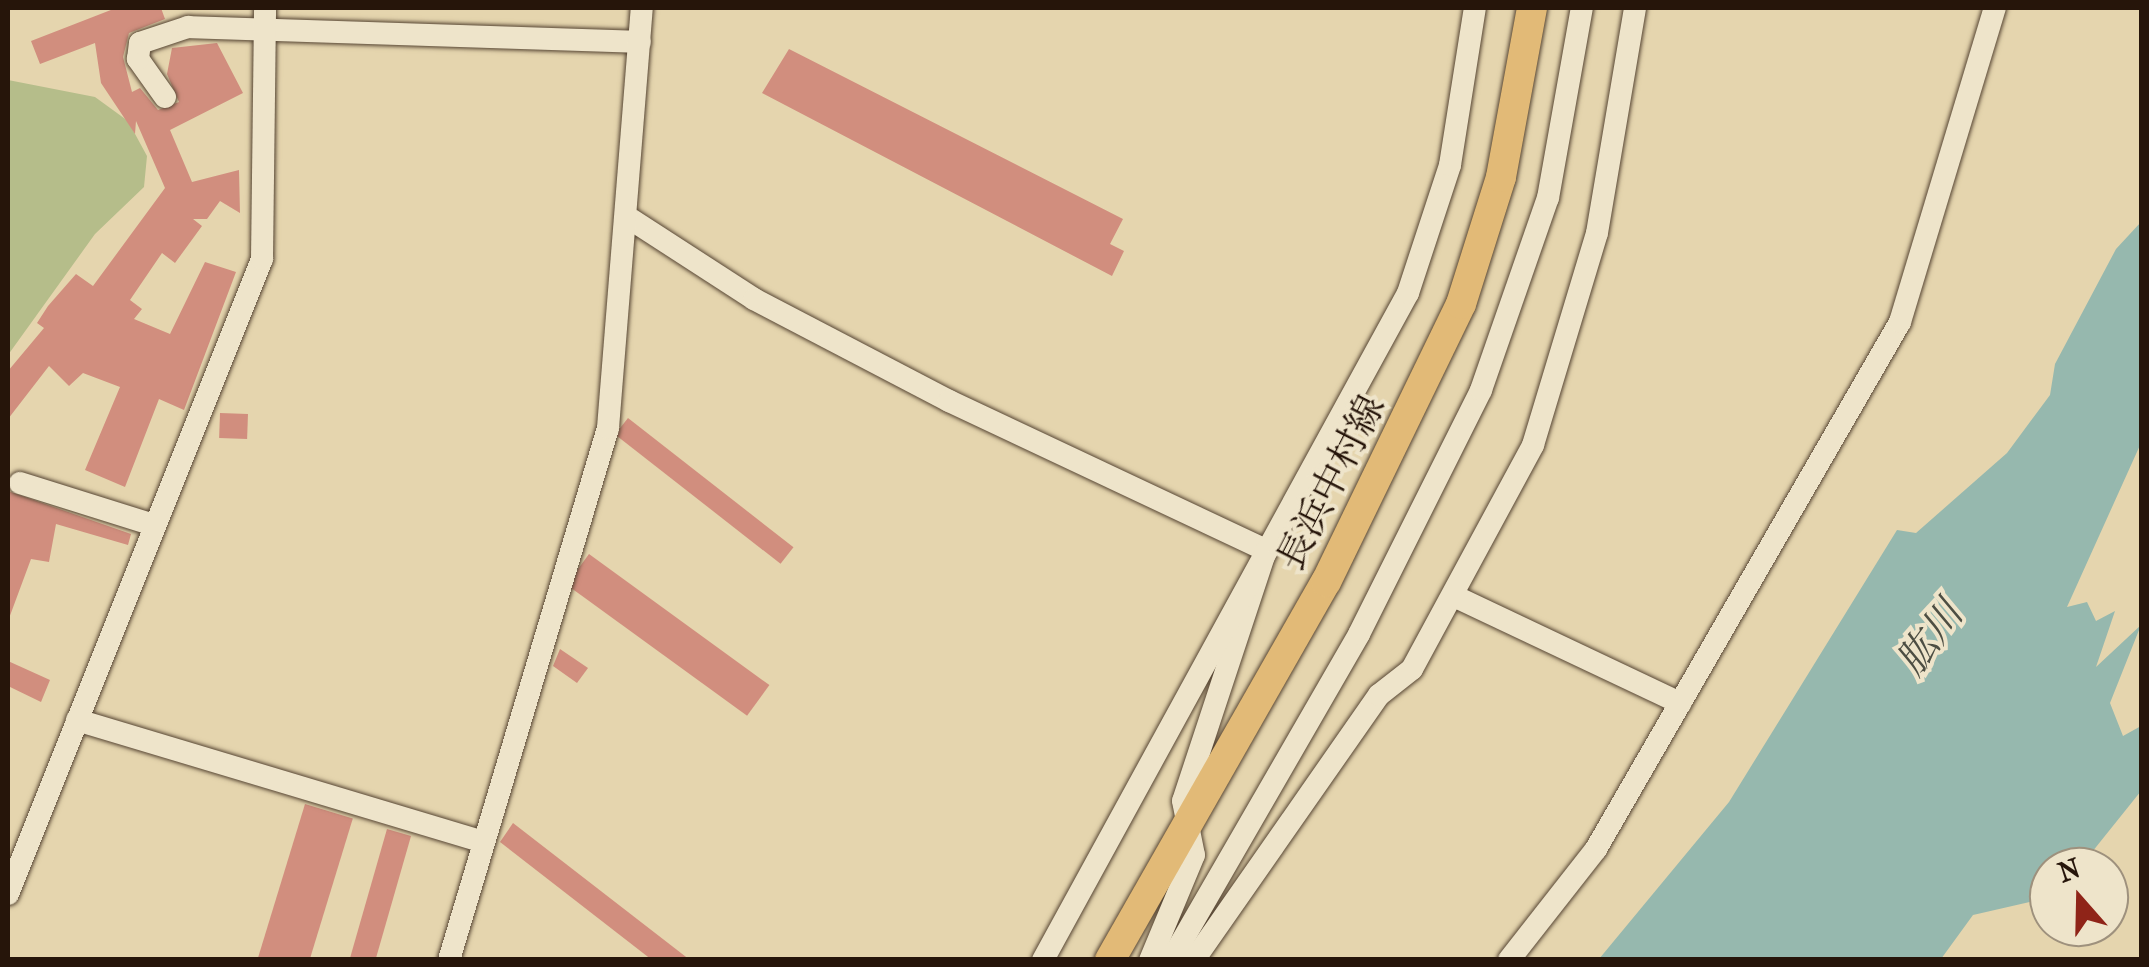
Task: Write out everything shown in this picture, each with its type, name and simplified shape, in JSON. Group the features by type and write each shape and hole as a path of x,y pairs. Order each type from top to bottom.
{"main road":[{"name":"長浜中村線","path":"1110,960 1401,440 1462,304 1501,177 1532,8"}],"street":[{"path":"449,960 608,428 632,220 642,8"},
{"path":"1043,960 1408,293 1450,165 1476,8"},
{"path":"1171,960 1358,634 1480,390 1548,198 1582,8"},
{"path":"1194,960 1458,598 1533,444 1581,286 1632,65 1635,8"},
{"path":"1508,960 1596,848 1900,322 1995,8"},
{"path":"165,97 138,58 140,42 188,27 265,15 640,42"},
{"path":"8,894 262,258 265,15"},
{"path":"632,220 754,299 965,410 1266,550"},
{"path":"20,483 154,525"},
{"path":"1150,960 1194,855 1182,801 1266,550"},
{"path":"1458,598 1680,703"},
{"path":"77,720 484,842"}],"green space":[{"path":"8,80 95,97 128,121 147,156 144,187 95,234 8,355"}],"water":[{"name":"肱川","path":"2141,222 2141,443 2067,607 2087,602 2096,621 2115,611 2096,667 2141,625 2110,703 2123,736 2141,726 2141,791 2096,847 2029,847 2029,902 1973,915 1941,959 1599,959 1729,802 1897,530 1916,533 2007,453 2050,395 2055,364 2116,249"}],"building":[{"path":"116,8 161,8 165,19 129,33 123,57 132,92 140,88 158,110 179,102 167,74 172,48 217,43 243,93 170,130 192,182 239,170 240,213 220,201 207,219 193,219 202,226 175,263 162,253 130,300 142,309 134,319 170,334 205,262 236,272 184,410 159,399 125,487 85,470 120,387 83,373 69,386 49,366 8,419 8,371 44,328 37,323 48,306 76,274 93,286 165,188 136,121 135,134 101,83 95,43 40,64 31,41"},
{"path":"789,49 1123,219 1110,244 1124,251 1112,276 762,93"},
{"path":"220,413 248,414 247,439 219,438"},
{"path":"628,418 793,547 781,564 615,435"},
{"path":"8,491 131,534 128,545 56,524 49,562 31,559 8,621"},
{"path":"589,554 769,685 747,716 567,585"},
{"path":"560,649 588,668 577,683 553,666"},
{"path":"8,661 50,680 41,702 8,686"},
{"path":"305,804 353,819 310,960 257,960"},
{"path":"513,823 690,960 652,960 500,842"},
{"path":"387,829 411,836 375,960 349,960"}]}
